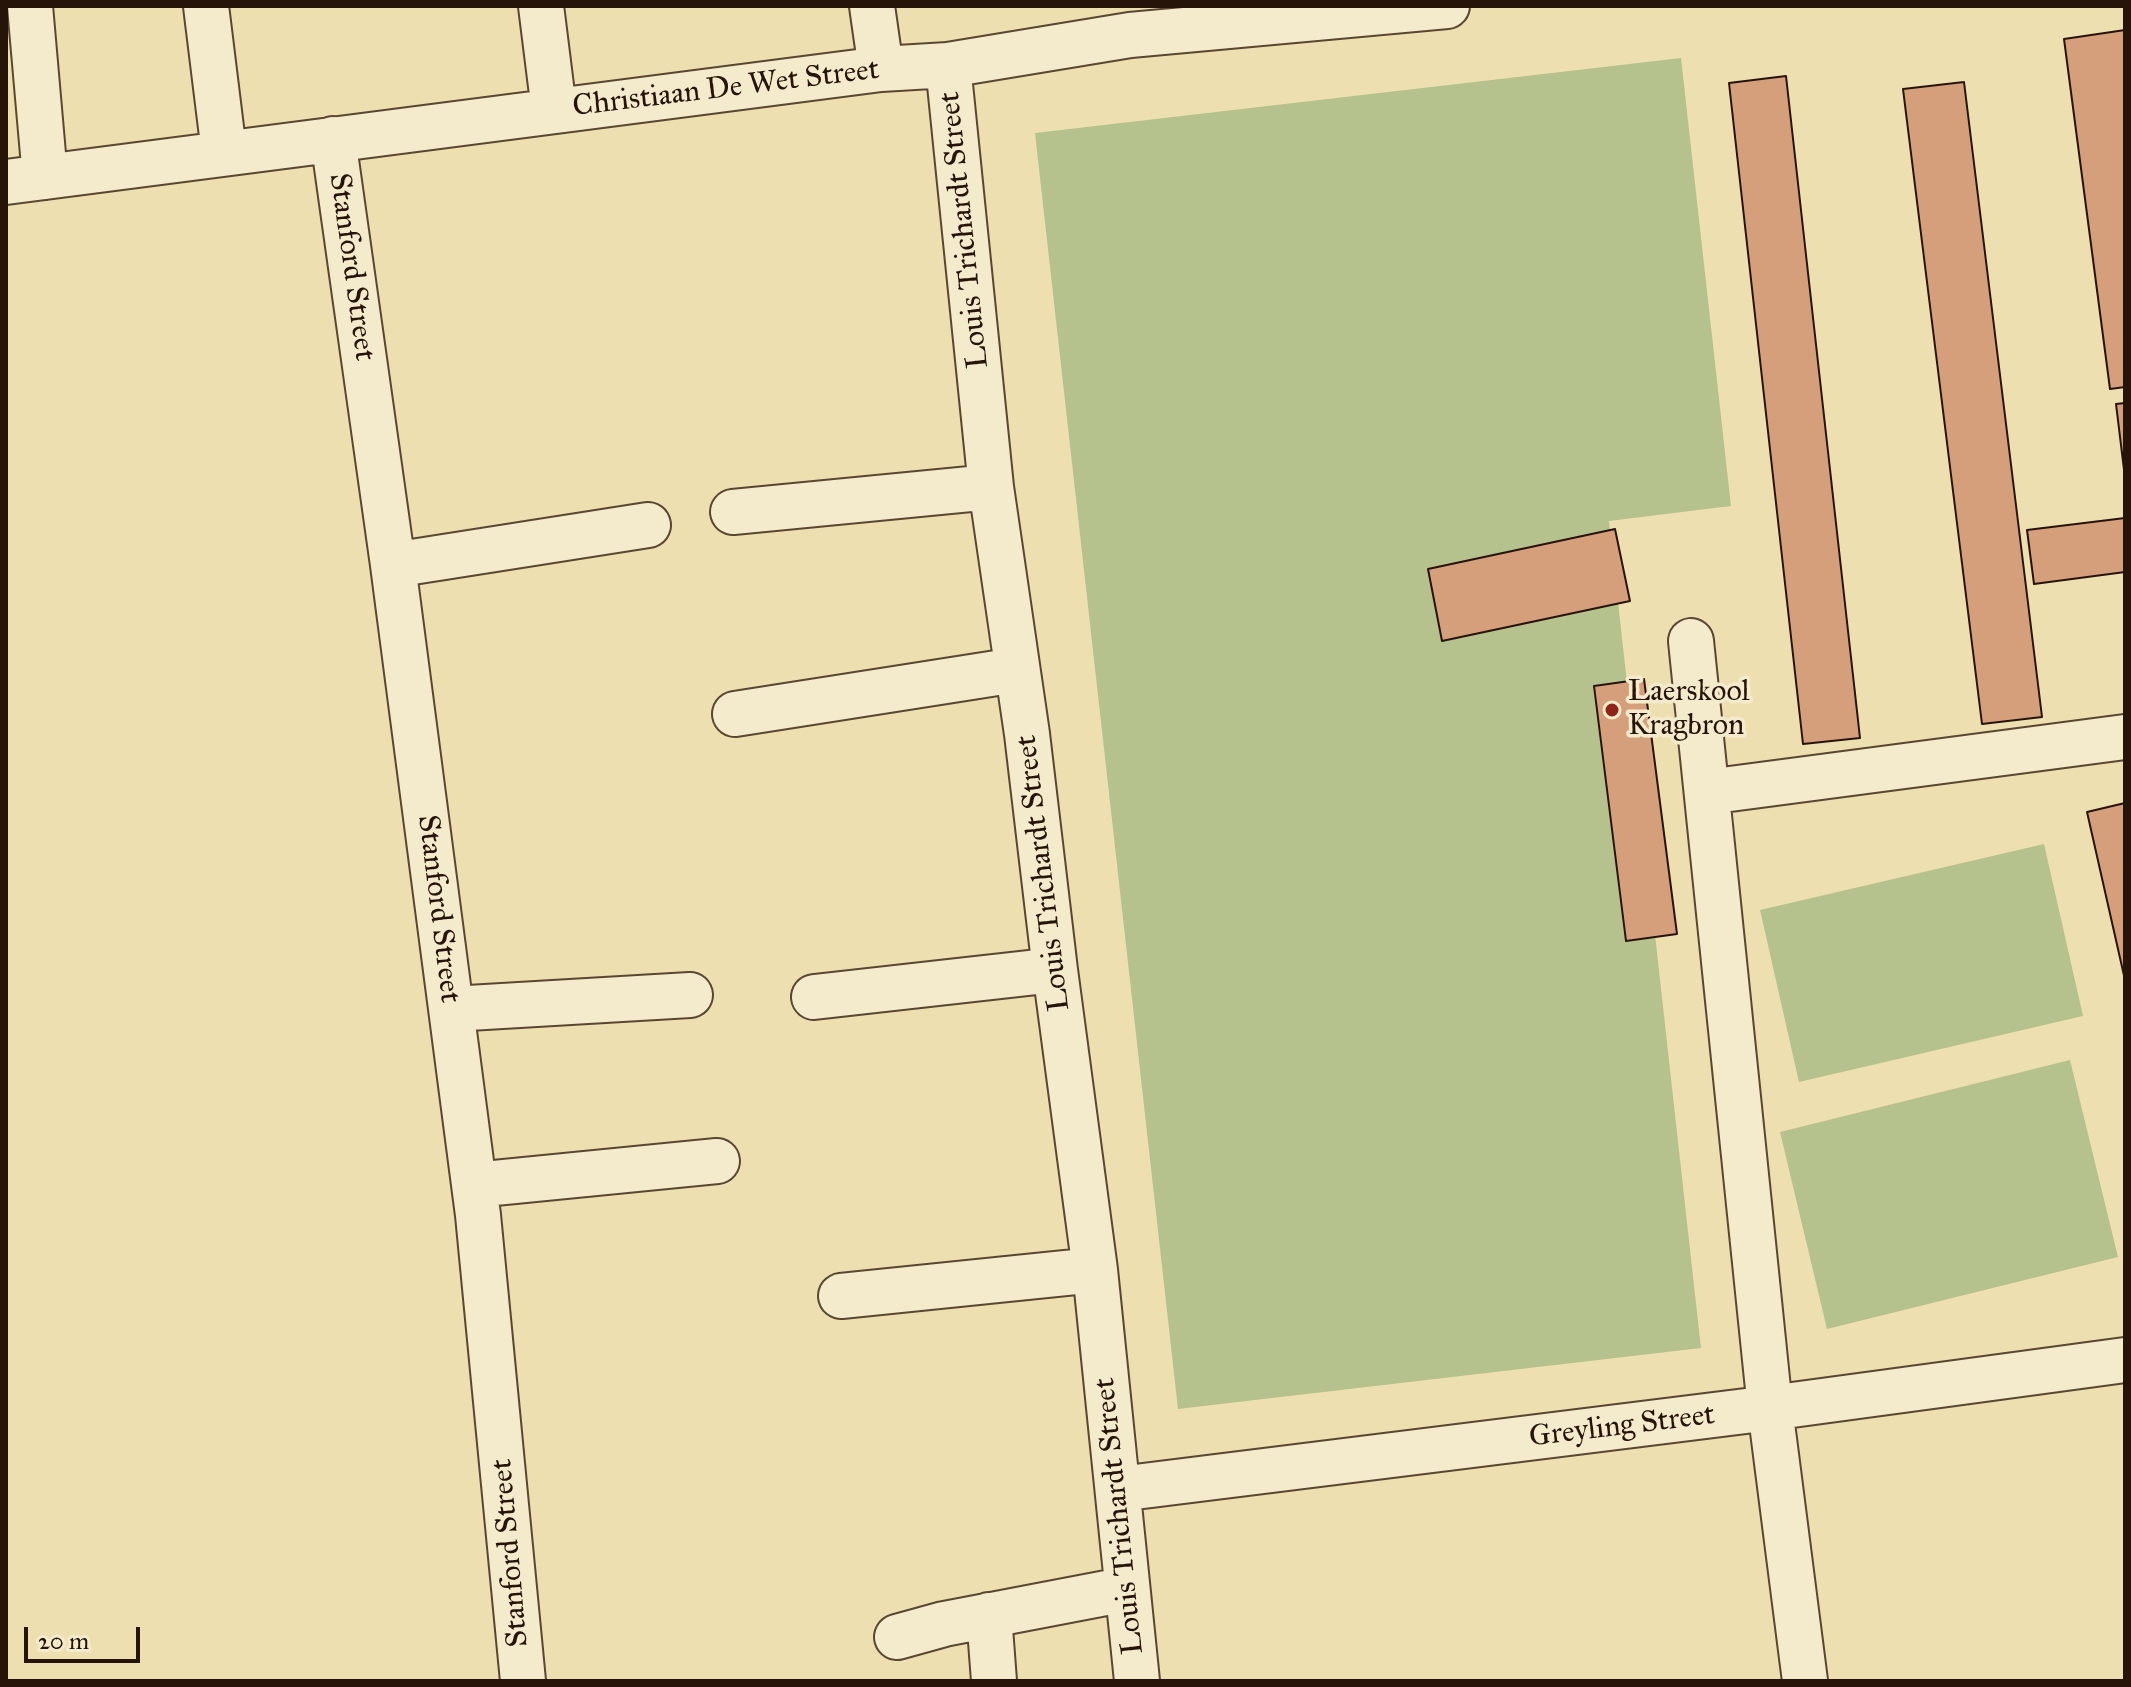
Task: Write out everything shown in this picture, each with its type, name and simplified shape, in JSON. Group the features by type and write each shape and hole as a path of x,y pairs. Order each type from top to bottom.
{"street":[{"path":"26,180 30,6"},
{"path":"206,6 224,152"},
{"path":"541,6 554,110"},
{"path":"872,6 881,69"},
{"name":"Christiaan De Wet Street","path":"26,180 881,69 948,65 1128,20 1424,7"},
{"name":"Louis Trichardt Street","path":"948,65 991,487 1027,734 1095,1270 1137,1681"},
{"name":"Stanford Street","path":"333,139 393,565 474,1185 523,1681"},
{"path":"733,512 991,487"},
{"path":"393,565 648,525"},
{"path":"1691,641 1770,1408 1805,1681"},
{"path":"735,714 1016,670"},
{"path":"1707,792 2125,737"},
{"path":"814,997 1055,970"},
{"path":"451,1009 690,995"},
{"path":"474,1185 717,1161"},
{"path":"841,1296 1095,1270"},
{"name":"Greyling Street","path":"1119,1489 1770,1408 2125,1360"},
{"path":"897,1637 989,1615 1127,1589"},
{"path":"989,1615 994,1681"}],"green space":[{"path":"1681,58 1731,506 1609,521 1701,1348 1178,1409 1035,133"},
{"path":"2044,844 2083,1016 1799,1082 1760,910"},
{"path":"2070,1060 2118,1257 1827,1329 1780,1132"}],"building":[{"path":"2125,30 2125,387 2110,389 2064,39"},
{"path":"1786,76 1860,738 1803,744 1729,83"},
{"path":"1964,82 2042,717 1982,724 1903,89"},
{"path":"2125,403 2125,478 2116,404"},
{"path":"2125,518 2125,572 2034,584 2027,530"},
{"path":"1615,529 1630,601 1442,641 1428,569"},
{"path":"1644,679 1677,934 1626,941 1594,686"},
{"path":"2125,803 2125,980 2087,812"}],"place":[{"name":"Laerskool Kragbron","path":"1612,710"}]}
